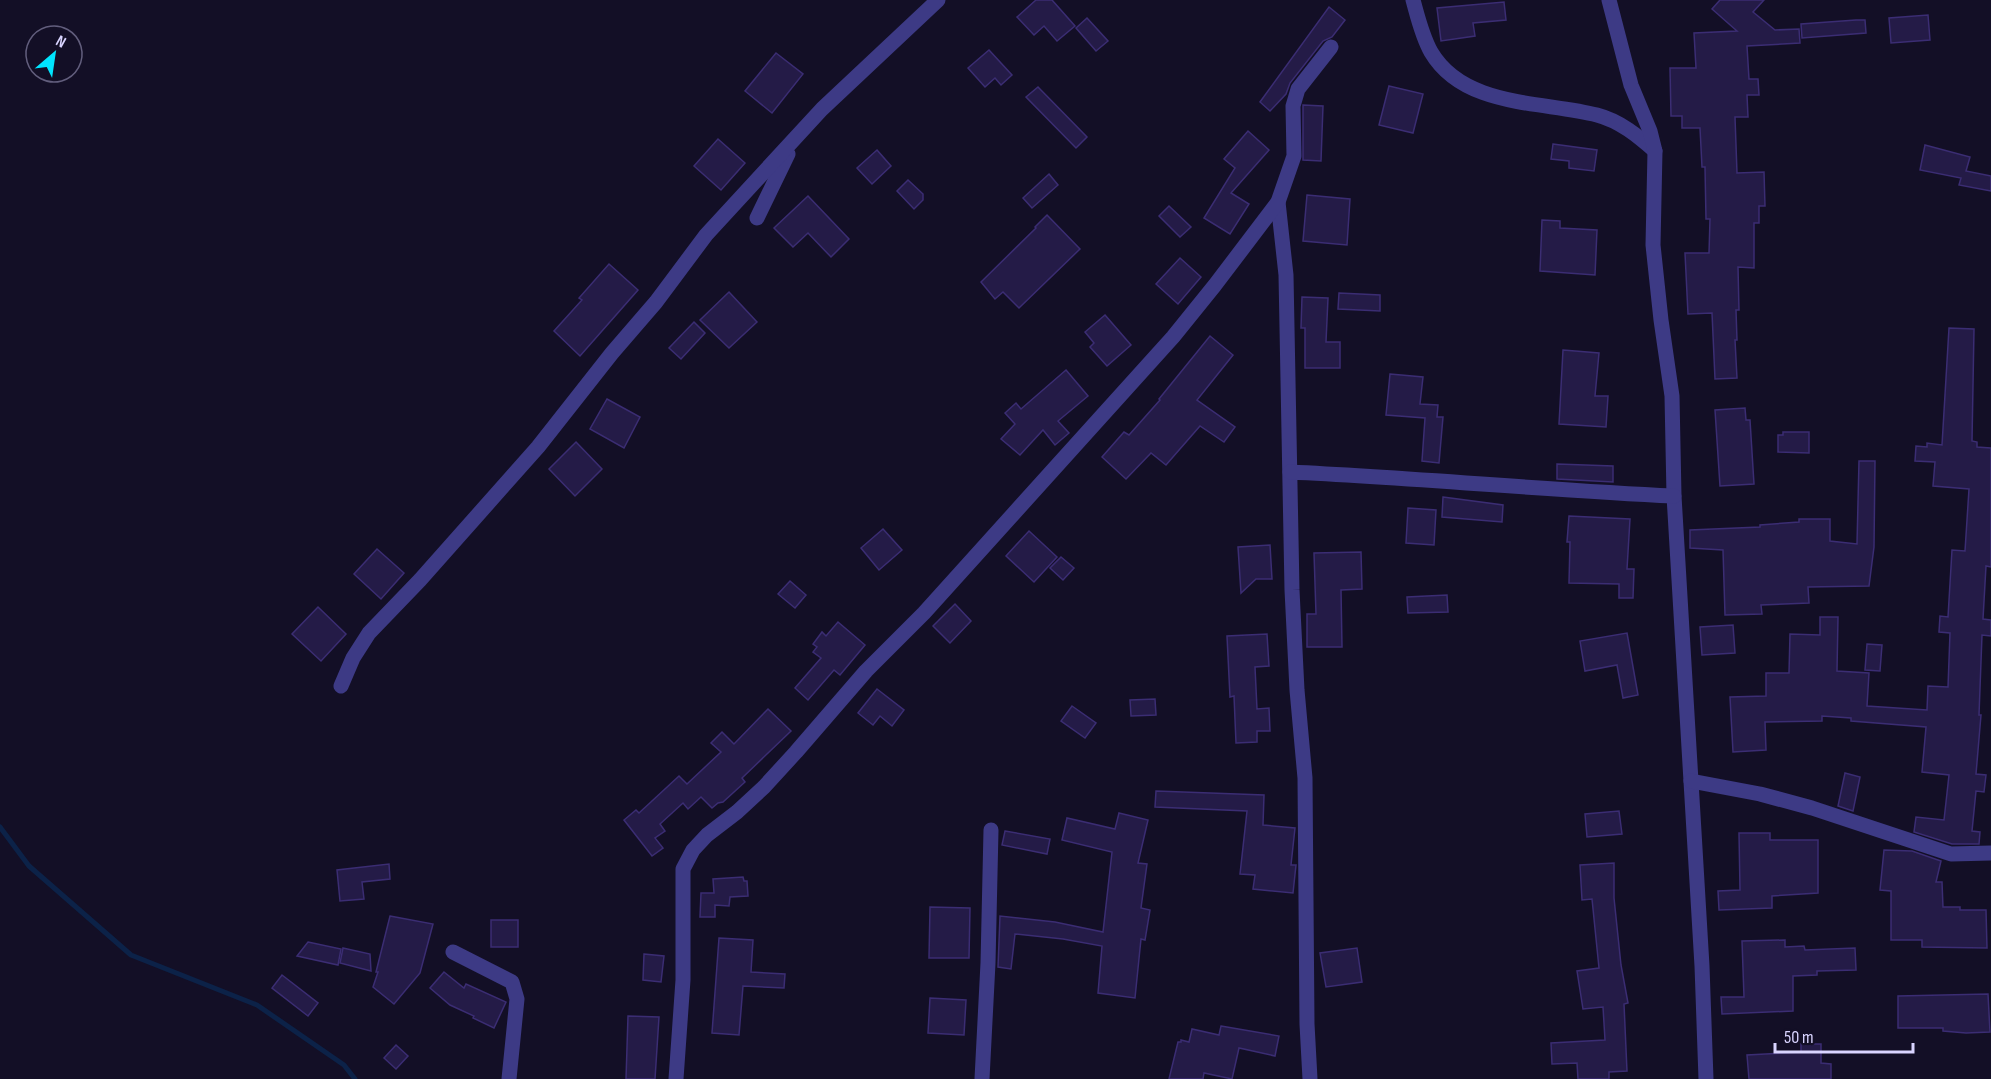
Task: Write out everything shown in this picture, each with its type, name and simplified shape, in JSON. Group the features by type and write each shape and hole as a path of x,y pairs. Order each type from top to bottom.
{"street":[{"path":"341,686 353,658 369,633 420,580 538,447 612,353 656,302 706,235 797,135 938,0"},
{"path":"1413,0 1421,30 1432,53 1445,69 1463,83 1477,90 1520,102 1598,115 1629,130 1655,151"},
{"path":"1609,0 1631,85 1650,131 1655,151 1653,245 1672,396 1674,496 1706,1079"},
{"path":"676,1079 683,980 683,870 693,850 706,835 737,812 764,787 866,670 924,613 1166,346 1215,285 1278,202 1294,156 1293,105 1298,89 1331,47"},
{"path":"757,218 797,135"},
{"path":"1278,202 1286,275 1295,657 1305,778 1307,1024 1310,1079"},
{"path":"1290,472 1674,496"},
{"path":"1691,781 1760,794 1812,808 1951,854 1991,853"},
{"path":"982,1079 988,963 991,830"},
{"path":"453,952 512,982 516,990 517,1005 509,1079"}],"building":[{"path":"1036,0 1052,0 1075,26 1057,41 1044,26 1034,35 1017,17"},
{"path":"1720,0 1764,0 1753,12 1775,30 1799,29 1800,43 1747,46 1749,79 1758,79 1759,95 1747,95 1748,117 1735,117 1737,173 1764,172 1765,206 1759,206 1759,223 1754,223 1754,268 1738,267 1739,310 1736,310 1737,340 1735,340 1737,378 1715,379 1712,313 1688,314 1685,253 1709,253 1710,219 1706,219 1705,167 1702,167 1700,128 1682,128 1682,116 1671,116 1670,68 1696,68 1694,33 1737,31 1712,9"},
{"path":"1504,2 1506,20 1473,23 1475,36 1441,41 1437,8"},
{"path":"1329,7 1345,20 1332,37 1323,41 1290,83 1286,94 1270,111 1260,102"},
{"path":"1928,15 1930,40 1891,43 1889,18"},
{"path":"1087,18 1108,41 1096,51 1076,28"},
{"path":"1865,20 1866,33 1802,38 1801,24"},
{"path":"989,50 1012,75 1001,85 995,78 985,87 968,68"},
{"path":"776,53 803,74 772,113 745,91"},
{"path":"1389,86 1423,94 1413,133 1379,125"},
{"path":"1038,87 1087,137 1076,148 1026,97"},
{"path":"1303,105 1323,106 1321,161 1303,160"},
{"path":"1248,131 1269,150 1231,193 1249,204 1230,234 1204,218 1235,168 1224,159"},
{"path":"718,139 745,163 721,190 694,166"},
{"path":"1553,144 1597,150 1594,171 1569,168 1569,161 1551,159"},
{"path":"1925,145 1970,157 1966,171 1991,176 1991,191 1959,185 1961,178 1920,170"},
{"path":"877,150 891,166 872,184 857,168"},
{"path":"1049,174 1058,185 1032,208 1023,198"},
{"path":"908,180 923,194 923,200 914,209 897,191"},
{"path":"1307,195 1350,199 1347,245 1303,241"},
{"path":"808,196 849,239 831,257 808,233 793,247 774,228"},
{"path":"1169,206 1191,227 1180,237 1159,216"},
{"path":"1047,215 1080,249 1019,308 1003,292 995,299 981,282"},
{"path":"1542,220 1560,221 1560,228 1597,230 1595,275 1540,271"},
{"path":"1180,258 1201,277 1178,304 1156,284"},
{"path":"609,264 638,290 580,356 554,331 582,300 579,298"},
{"path":"729,292 757,322 729,348 700,320"},
{"path":"1339,293 1380,295 1380,311 1338,309"},
{"path":"1302,297 1328,298 1326,342 1340,342 1340,368 1305,368 1305,328 1301,328"},
{"path":"1105,315 1131,345 1107,366 1090,347 1094,343 1085,332"},
{"path":"694,322 705,333 681,359 669,348"},
{"path":"1949,328 1974,329 1972,441 1977,442 1977,447 1991,448 1991,567 1986,566 1983,619 1991,620 1991,636 1982,635 1979,715 1981,715 1976,774 1986,775 1984,792 1976,791 1972,831 1980,832 1979,844 1952,844 1914,832 1916,817 1944,820 1949,775 1922,772 1926,727 1851,721 1851,718 1822,716 1822,721 1765,722 1766,750 1733,752 1730,697 1766,696 1766,673 1789,673 1790,634 1820,635 1820,617 1838,617 1837,671 1869,673 1867,706 1927,710 1928,686 1948,687 1950,633 1939,632 1940,616 1948,617 1952,550 1965,551 1969,489 1933,486 1935,462 1915,461 1916,446 1927,447 1927,443 1942,445"},
{"path":"1210,336 1233,355 1197,400 1235,427 1224,442 1200,426 1166,465 1151,453 1126,479 1102,457 1124,432 1129,435 1160,400"},
{"path":"1563,350 1599,353 1595,396 1608,396 1606,427 1559,424"},
{"path":"1066,370 1088,396 1058,421 1069,433 1055,445 1043,430 1020,455 1001,439 1015,424 1005,413 1016,403 1021,409"},
{"path":"1390,374 1423,377 1420,404 1438,405 1437,417 1443,417 1439,463 1422,461 1425,418 1386,415"},
{"path":"607,399 640,417 624,448 590,429"},
{"path":"1745,408 1746,420 1750,420 1754,484 1720,486 1715,410"},
{"path":"1783,432 1809,432 1809,453 1778,452 1778,435 1783,435"},
{"path":"576,442 602,469 575,496 549,469"},
{"path":"1859,461 1875,461 1874,547 1869,586 1808,587 1809,603 1761,605 1762,614 1725,615 1723,550 1690,548 1690,530 1760,527 1760,525 1799,522 1799,519 1830,519 1830,541 1857,544"},
{"path":"1557,464 1613,466 1613,482 1557,479"},
{"path":"1443,497 1503,505 1502,522 1442,517"},
{"path":"1408,508 1436,510 1434,545 1406,543"},
{"path":"1569,516 1630,519 1627,569 1634,569 1633,598 1619,598 1619,584 1569,583 1570,542 1567,542"},
{"path":"883,529 902,550 879,570 861,548"},
{"path":"1029,531 1057,557 1034,582 1006,556"},
{"path":"1270,545 1272,579 1256,579 1241,593 1238,547"},
{"path":"377,549 404,573 381,599 354,574"},
{"path":"1361,552 1362,589 1341,590 1342,647 1307,647 1307,614 1316,614 1314,553"},
{"path":"1061,557 1074,568 1063,580 1050,568"},
{"path":"790,581 806,595 795,608 778,594"},
{"path":"1447,595 1448,612 1408,613 1407,597"},
{"path":"955,604 971,621 950,643 933,626"},
{"path":"318,607 346,634 321,661 292,634"},
{"path":"838,622 865,645 840,675 834,670 808,700 795,688 821,658 813,652 817,647 813,644 822,632 826,636"},
{"path":"1733,625 1735,653 1702,655 1700,627"},
{"path":"1627,633 1638,695 1623,698 1617,665 1585,671 1580,641"},
{"path":"1267,634 1269,666 1255,667 1257,709 1269,708 1270,731 1257,731 1257,742 1236,743 1234,696 1230,697 1227,636"},
{"path":"1867,644 1882,645 1880,671 1865,670"},
{"path":"877,689 904,710 892,726 880,716 873,725 858,713"},
{"path":"1155,699 1156,715 1131,716 1130,700"},
{"path":"1072,706 1096,723 1085,738 1061,721"},
{"path":"768,709 791,731 742,778 745,782 723,802 712,808 701,797 688,809 683,803 660,824 665,831 655,838 663,848 652,856 624,820 636,810 639,813 679,776 687,784 721,752 711,743 722,732 734,744"},
{"path":"1845,773 1860,777 1853,811 1838,806"},
{"path":"1156,791 1264,795 1263,825 1295,828 1291,865 1296,865 1293,893 1253,889 1255,875 1240,874 1247,811 1155,807"},
{"path":"1619,811 1622,834 1587,837 1585,814"},
{"path":"1119,813 1148,820 1138,863 1147,864 1141,908 1150,910 1145,940 1141,939 1135,998 1098,993 1102,946 1015,934 1011,969 998,967 1000,916 1055,922 1103,932 1112,852 1062,840 1067,818 1115,829"},
{"path":"1005,831 1050,839 1047,854 1002,845"},
{"path":"1739,833 1770,833 1770,840 1818,840 1818,893 1772,896 1772,908 1719,910 1718,891 1740,890"},
{"path":"1884,850 1912,851 1941,861 1936,882 1942,882 1943,907 1960,907 1960,910 1986,910 1987,948 1922,947 1922,940 1891,940 1891,891 1880,890"},
{"path":"1614,863 1614,898 1621,965 1628,1003 1624,1004 1627,1071 1609,1072 1609,1079 1578,1079 1577,1063 1552,1064 1551,1043 1605,1040 1603,1007 1583,1009 1577,971 1599,968 1592,899 1582,900 1580,865"},
{"path":"389,864 390,879 362,882 364,899 340,901 337,870"},
{"path":"743,877 744,881 747,881 748,896 730,897 729,906 715,905 715,917 700,917 701,893 714,893 713,879"},
{"path":"930,907 970,908 969,958 929,958"},
{"path":"390,916 433,924 420,973 394,1004 373,987"},
{"path":"491,920 518,920 518,947 491,947"},
{"path":"719,938 753,940 751,972 785,974 784,988 743,986 739,1035 712,1033"},
{"path":"1785,940 1785,947 1804,946 1805,950 1855,948 1856,970 1817,971 1817,975 1793,976 1793,1011 1722,1014 1721,997 1744,997 1742,941"},
{"path":"308,942 341,949 338,965 297,956"},
{"path":"343,948 370,954 371,971 340,963"},
{"path":"1357,948 1362,982 1326,987 1320,953"},
{"path":"644,954 664,956 661,982 643,980"},
{"path":"444,972 464,988 466,984 506,1002 494,1028 450,1005 430,988"},
{"path":"282,975 318,1003 308,1016 272,988"},
{"path":"1988,994 1990,1032 1966,1033 1943,1031 1943,1028 1898,1028 1898,996"},
{"path":"930,998 966,1000 964,1035 928,1033"},
{"path":"628,1016 659,1017 655,1079 626,1079"},
{"path":"1221,1026 1279,1036 1275,1056 1239,1048 1232,1079 1204,1073 1203,1079 1169,1079 1178,1042 1181,1040 1189,1042 1192,1029 1219,1035"},
{"path":"1801,1044 1821,1044 1821,1063 1831,1064 1831,1079 1749,1079 1747,1055 1801,1052"},
{"path":"396,1045 408,1056 396,1069 384,1058"}],"waterway":[{"path":"0,827 29,866 131,955 257,1005 344,1065 355,1079"}]}
